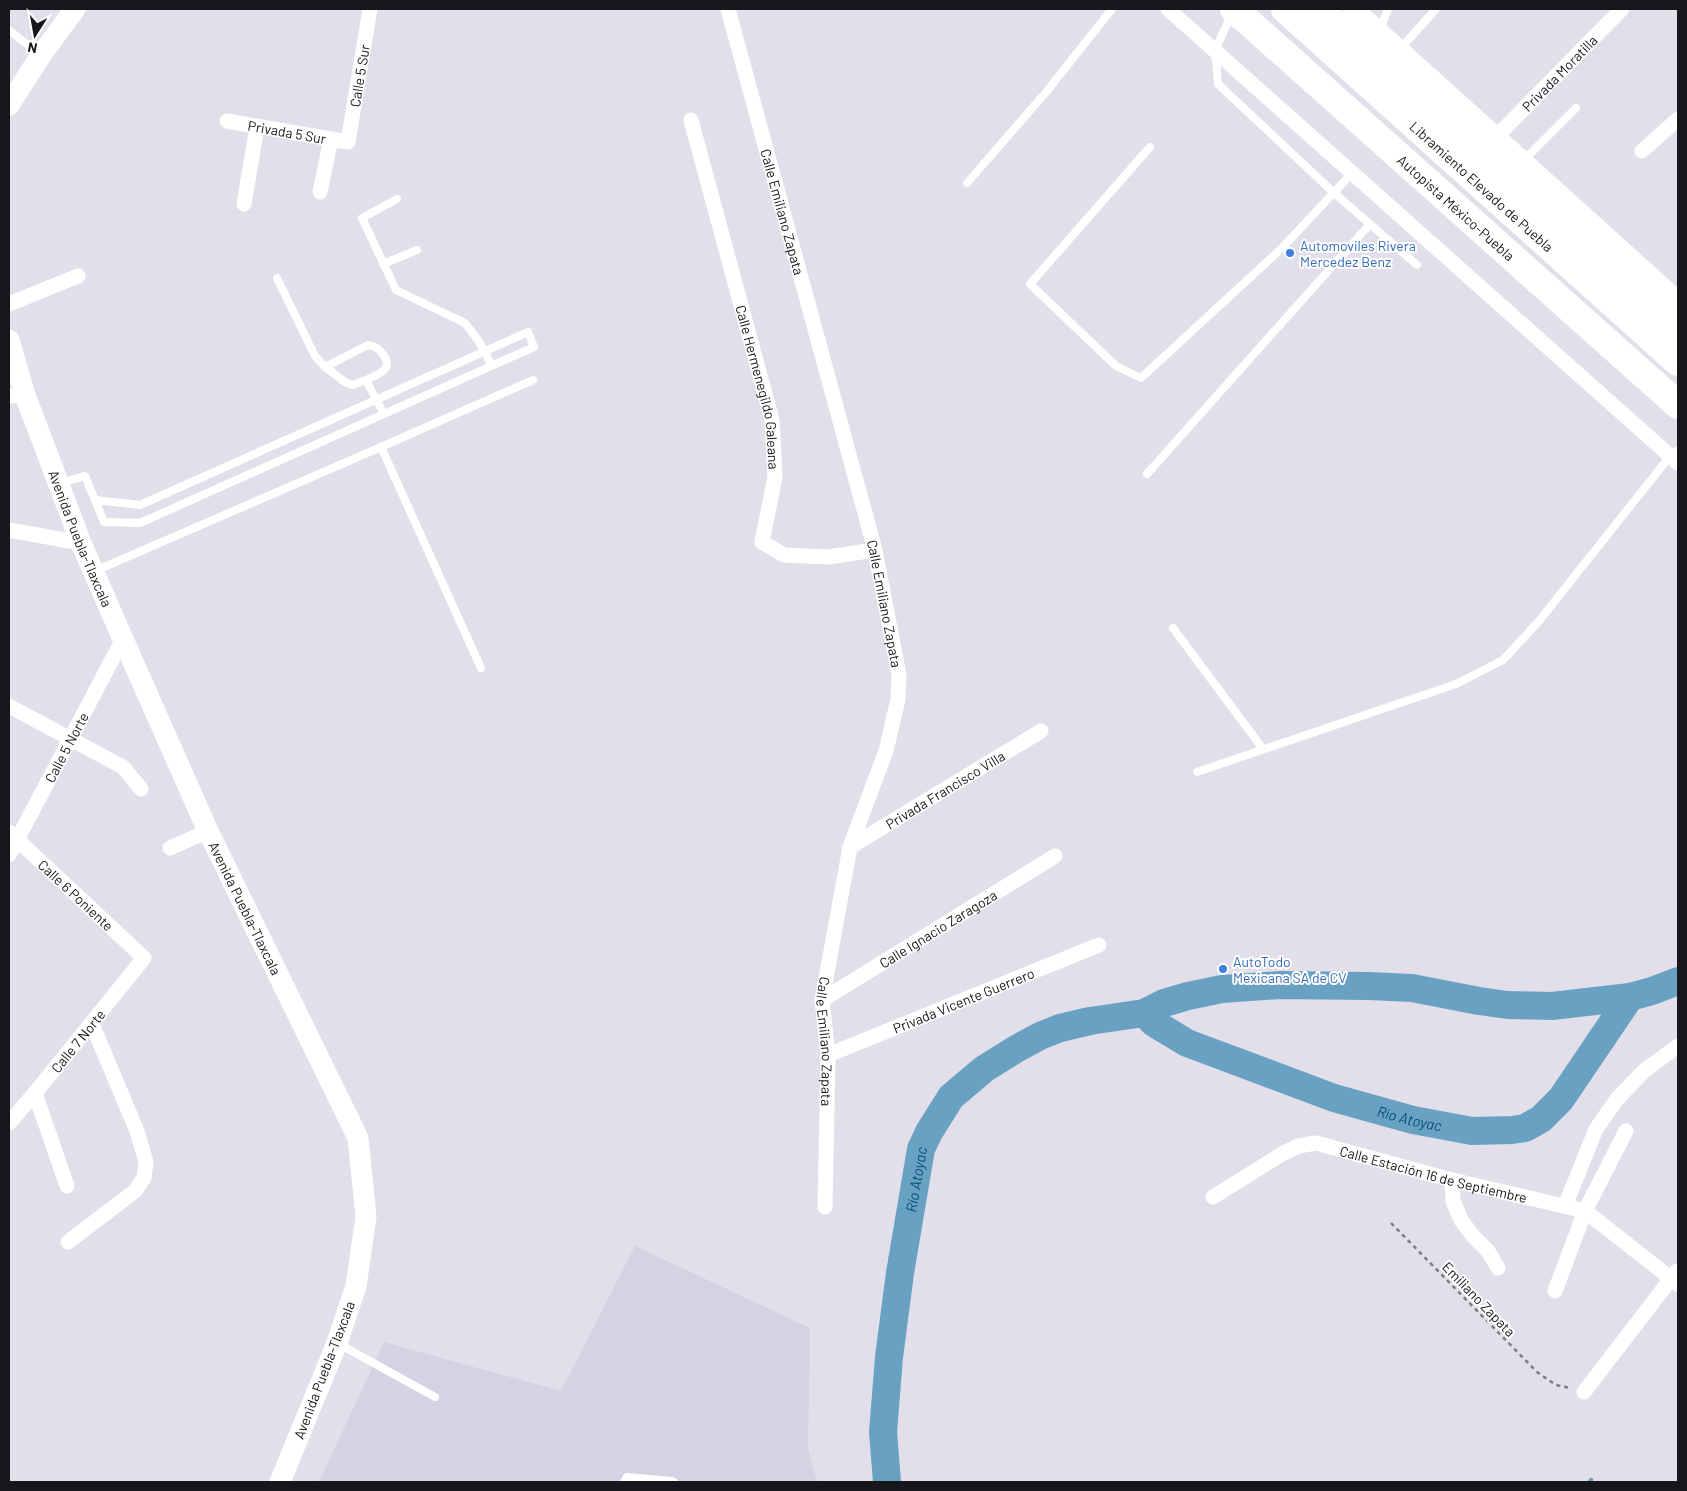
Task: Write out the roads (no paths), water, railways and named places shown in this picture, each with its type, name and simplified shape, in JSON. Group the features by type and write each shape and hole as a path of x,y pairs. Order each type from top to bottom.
{"highway":[{"name":"Libramiento Elevado de Puebla","path":"1286,9 1678,362"},
{"path":"1318,9 1678,329"},
{"name":"Libramiento Elevado de Puebla","path":"1233,11 1573,291 1678,388"},
{"name":"Autopista México-Puebla","path":"1233,11 1272,42 1678,405"}],"main road":[{"path":"9,105 41,55 75,9"},
{"path":"1353,9 1523,162 1674,294"},
{"name":"Avenida Puebla-Tlaxcala","path":"9,340 17,396 58,484 81,543 208,831 358,1138 366,1217 356,1286 338,1343 280,1482"}],"street":[{"name":"Calle 5 Sur","path":"348,142 370,9"},
{"name":"Calle Emiliano Zapata","path":"728,9 875,550 899,675 898,699 886,751 850,848 822,1000 828,1055 825,1207"},
{"path":"1168,9 1676,456"},
{"name":"Privada Moratilla","path":"1496,137 1622,9"},
{"name":"Calle Hermenegildo Galeana","path":"691,120 772,420 775,477 762,542 784,554 828,557 875,550"},
{"path":"1642,151 1678,120"},
{"name":"Privada 5 Sur","path":"227,122 348,142"},
{"path":"244,204 258,127"},
{"path":"320,192 331,139"},
{"path":"9,304 78,276"},
{"path":"9,530 81,543"},
{"name":"Calle 5 Norte","path":"9,855 13,836 71,739 123,639"},
{"path":"9,706 46,728 123,767 141,789"},
{"name":"Privada Francisco Villa","path":"850,848 1041,731"},
{"path":"170,848 208,831"},
{"name":"Calle 6 Poniente","path":"13,836 144,958"},
{"name":"Calle Ignacio Zaragoza","path":"822,1000 1055,856"},
{"name":"Privada Vicente Guerrero","path":"828,1055 1099,945"},
{"name":"Calle 7 Norte","path":"9,1122 92,1024 144,958"},
{"path":"68,1242 135,1192 144,1178 146,1162 137,1132 92,1024"},
{"path":"1565,1206 1596,1129 1617,1099 1645,1070 1678,1046"},
{"path":"35,1093 67,1186"},
{"path":"1555,1291 1586,1211 1626,1130"},
{"name":"Calle Estación 16 de Septiembre","path":"1213,1197 1282,1154 1298,1146 1316,1144 1452,1180 1586,1211"},
{"path":"1452,1180 1453,1201 1460,1220 1488,1250 1498,1268"},
{"path":"1584,1392 1676,1277 1586,1211"}],"lane":[{"path":"967,183 1046,91 1112,9"},
{"path":"1379,32 1388,9"},
{"path":"1399,50 1436,9"},
{"path":"1233,11 1215,50 1218,84 1333,192 1417,265"},
{"path":"9,30 41,55"},
{"path":"1523,162 1576,108"},
{"path":"1150,147 1030,284 1116,366 1141,378 1282,248 1353,172"},
{"path":"397,199 362,218 396,290 465,323 492,366"},
{"path":"1147,474 1370,224"},
{"path":"383,264 417,250"},
{"path":"277,278 315,356 324,367 352,385 384,370 387,365 378,348 374,345 368,345 324,367"},
{"path":"58,484 85,476 104,522 140,523 534,347 528,332 140,505 95,500"},
{"path":"366,380 384,414"},
{"path":"94,572 533,380"},
{"path":"380,448 481,668"},
{"path":"1198,772 1456,684 1503,660 1539,621 1676,456"},
{"path":"199,480 205,494"},
{"path":"1173,628 1263,749"},
{"path":"338,1343 435,1398"},
{"path":"624,1482 627,1478 674,1482"}],"waterway":[{"name":"Río Atoyac","path":"887,1482 883,1432 889,1357 900,1273 921,1149 929,1132 951,1097 984,1069 1040,1036 1060,1028 1090,1021 1144,1013 1164,1003 1222,989 1280,985 1412,988 1508,1005 1552,1006 1630,997 1678,981"},
{"name":"Río Atoyac","path":"1144,1013 1154,1023 1187,1043 1334,1098 1413,1120 1472,1131 1512,1130 1525,1128 1541,1119 1561,1099 1630,997"}],"place":[{"name":"Automoviles Rivera Mercedez Benz","path":"1290,253"},
{"name":"AutoTodo Mexicana SA de CV","path":"1223,969"}]}
